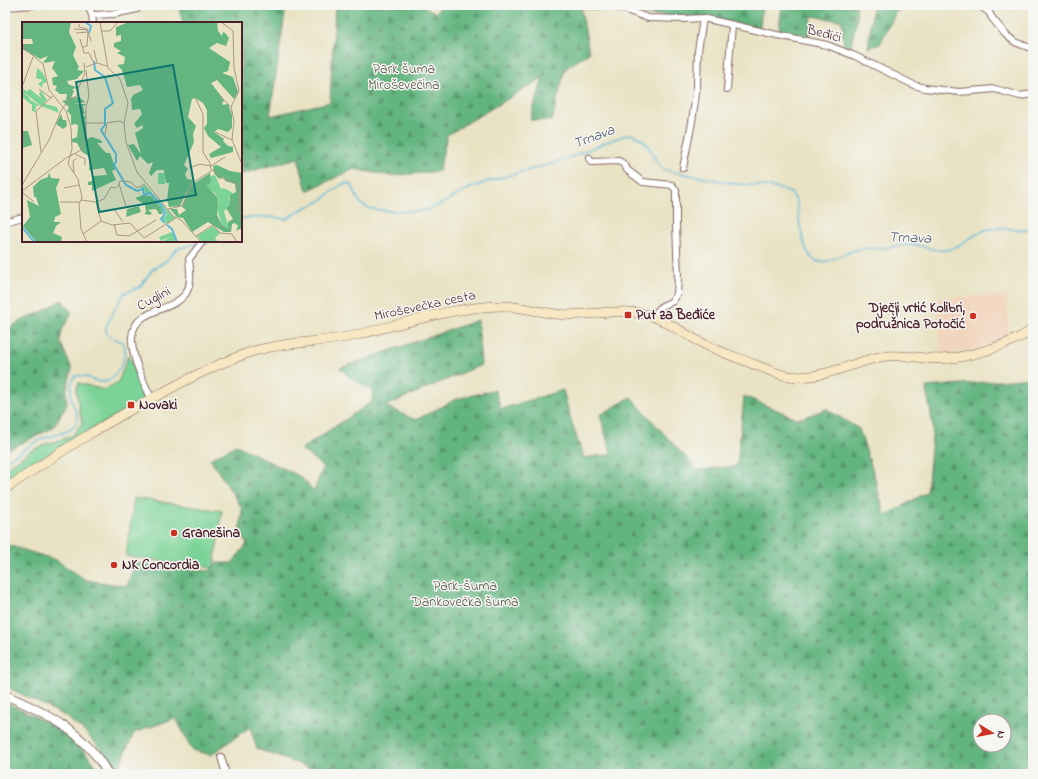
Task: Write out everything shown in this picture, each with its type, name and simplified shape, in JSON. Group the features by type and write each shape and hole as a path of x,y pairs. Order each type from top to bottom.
{"main road":[{"name":"Miroševečka cesta","path":"5,488 93,431 151,398 193,376 237,357 278,345 348,337 471,308 501,306 520,307 558,314 617,312 639,313 652,316 710,346 774,372 788,376 804,377 818,375 879,357 896,355 940,359 965,355 1003,345 1033,329"}],"street":[{"path":"5,7 33,5"},
{"path":"88,5 93,22"},
{"name":"Beđići","path":"605,5 618,6 648,18 703,18 827,45 855,56 914,85 959,92 995,89 1020,96 1033,94"},
{"path":"978,5 989,12 1006,35 1015,42 1033,49"},
{"path":"92,15 114,14 137,9"},
{"path":"683,168 697,86 698,51 703,18"},
{"path":"727,89 732,25"},
{"path":"589,158 591,162 619,161 625,165 627,170 644,182 672,185 676,190 677,294 673,301 662,306 652,316"},
{"path":"8,221 22,217"},
{"name":"Cuglini","path":"151,398 136,364 132,343 134,327 140,318 179,301 187,292 190,271 189,259 201,243"},
{"path":"5,695 60,722 81,739 101,762 108,774"},
{"path":"221,757 226,774"}],"shaded area":[{"name":"Dječji vrtić Kolibri, podružnica Potočić","path":"1007,295 1009,334 996,340 996,343 949,354 940,354 937,298"}],"green space":[{"name":"Park šuma Miroševečina","path":"178,5 286,6 270,116 330,102 335,5 422,5 436,13 441,5 762,5 760,28 701,17 648,15 581,8 589,53 565,69 552,121 530,120 543,78 447,135 439,171 391,176 354,169 307,191 298,158 242,174 242,22 183,22"},
{"path":"782,5 856,5 857,19 850,49 844,47 842,21 812,16 809,36 779,29"},
{"path":"873,5 911,5 896,12 880,44 868,48"},
{"path":"62,300 72,313 62,330 60,341 72,369 66,391 67,404 53,428 5,451 5,334 8,329 19,322"},
{"name":"Park-šuma Dankovečka šuma","path":"478,320 481,365 385,406 416,420 456,399 495,390 501,409 563,390 573,427 584,458 611,454 600,415 631,397 698,470 737,466 744,396 798,419 827,409 859,429 872,468 885,516 927,492 933,426 926,387 1033,378 1033,774 319,774 307,767 257,749 250,727 211,755 192,750 176,718 134,733 116,774 104,753 85,732 65,716 5,686 5,544 56,560 86,580 127,586 135,563 209,571 217,563 232,563 247,544 240,532 242,508 210,459 236,445 301,477 314,491 323,467 301,449 373,401 372,390 349,377 340,368"},
{"path":"129,354 145,400 41,458 5,484 5,469 30,451 46,444 72,436 82,423 76,390 79,383 104,390 118,382"},
{"name":"Granešina","path":"134,498 222,511 214,568 126,556"},
{"path":"5,702 46,722 71,739 93,761 101,774 5,774"}],"waterway":[{"name":"Trnava","path":"242,218 271,217 286,219 302,209 319,202 341,185 347,183 352,185 357,198 361,203 371,209 396,211 426,210 437,206 473,187 566,159 631,134 644,141 659,165 666,170 737,184 776,188 791,193 796,200 801,232 806,249 814,260 819,262 830,260 854,250 884,248 900,245 917,245 935,250 947,250 957,246 980,232 997,228 1033,230"},
{"name":"Trnava","path":"5,461 37,441 70,430 74,426 77,421 77,414 73,405 71,394 74,377 84,376 99,382 108,381 117,372 124,359 125,347 122,342 108,336 106,331 106,326 124,293 140,287 152,270 166,261 177,249 199,243"}],"place":[{"name":"Put za Beđiće","path":"628,315"},
{"name":"Dječji vrtić Kolibri, podružnica Potočić","path":"973,316"},
{"name":"Novaki","path":"131,405"},
{"name":"Granešina","path":"174,533"},
{"name":"NK Concordia","path":"114,565"}]}
